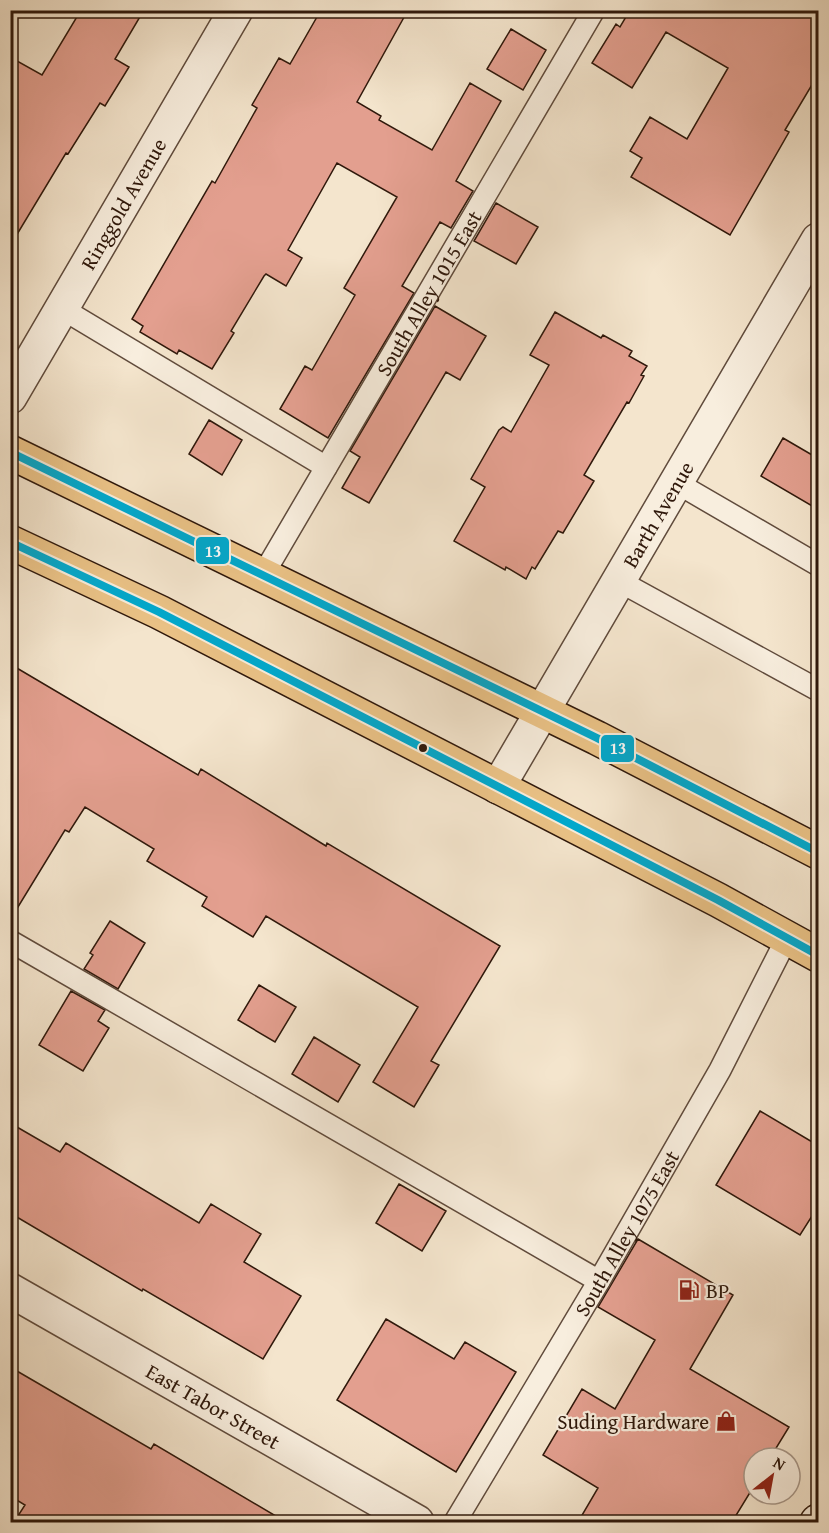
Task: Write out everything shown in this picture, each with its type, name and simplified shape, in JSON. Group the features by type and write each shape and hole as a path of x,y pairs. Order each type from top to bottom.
{"main road":[{"path":"10,452 542,711 819,852"},
{"path":"10,542 159,612 819,955"}],"street":[{"name":"Ringgold Avenue","path":"10,397 236,10"},
{"name":"Barth Avenue","path":"498,787 819,240"},
{"name":"East Tabor Street","path":"10,1290 417,1522"}],"lane":[{"name":"South Alley 1015 East","path":"263,575 594,10"},
{"path":"61,308 326,467"},
{"path":"676,483 819,565"},
{"path":"619,581 819,690"},
{"name":"South Alley 1075 East","path":"455,1522 599,1281 720,1070 787,938"},
{"path":"10,940 599,1281"}],"building":[{"path":"81,10 144,10 115,59 129,67 105,106 100,103 68,154 66,153 10,246 10,57 42,75"},
{"path":"321,10 408,10 357,102 381,116 379,120 432,150 470,83 501,101 456,181 473,191 451,228 440,222 402,286 414,293 328,438 280,409 305,366 312,370 355,295 344,288 397,197 337,163 288,250 302,258 286,286 266,274 264,276 231,331 234,333 212,369 179,350 177,354 140,332 143,326 132,319 212,181 215,183 257,108 252,105 279,58 290,64"},
{"path":"630,10 819,10 819,73 785,130 789,132 730,235 631,177 642,158 630,151 650,117 687,139 728,68 666,32 632,88 592,63 616,24 620,27"},
{"path":"511,29 546,50 523,90 487,69"},
{"path":"496,203 538,227 516,264 474,241"},
{"path":"435,306 486,336 460,380 446,372 369,503 342,488 360,457 350,451"},
{"path":"555,312 601,338 603,335 632,351 629,356 647,366 629,403 627,402 584,475 594,481 563,533 558,531 535,569 532,567 526,579 506,567 505,570 454,541 485,487 471,479 499,430 503,427 511,432 549,365 530,355"},
{"path":"209,420 242,440 222,475 189,454"},
{"path":"783,438 819,459 819,510 761,476"},
{"path":"10,664 198,775 201,769 326,846 327,843 500,946 431,1061 439,1065 414,1107 373,1082 418,1007 266,916 253,937 202,906 207,897 147,861 154,849 85,807 69,832 65,830 10,920"},
{"path":"110,921 145,943 118,989 84,969 93,955 90,953"},
{"path":"259,985 296,1007 275,1042 238,1020"},
{"path":"71,991 105,1010 98,1021 109,1028 83,1071 39,1045"},
{"path":"314,1037 360,1065 338,1102 292,1074"},
{"path":"760,1111 819,1146 819,1205 800,1235 716,1185"},
{"path":"10,1123 60,1152 66,1143 199,1223 211,1204 261,1234 244,1262 301,1296 263,1359 10,1213"},
{"path":"399,1184 446,1211 422,1251 376,1223"},
{"path":"638,1239 733,1295 690,1369 789,1427 777,1446 742,1446 742,1506 732,1522 578,1522 598,1488 543,1455 582,1389 615,1409 655,1340 598,1307"},
{"path":"386,1319 454,1359 465,1342 516,1372 456,1472 337,1400"},
{"path":"10,1367 151,1449 154,1444 286,1522 14,1522 25,1505 10,1496"}],"transit line":[{"name":"13","path":"10,452 597,738 818,852"},
{"name":"13","path":"10,542 159,612 718,900 818,955"}],"place":[{"name":"BP","path":"689,1290"},
{"name":"Suding Hardware","path":"726,1421"}]}
